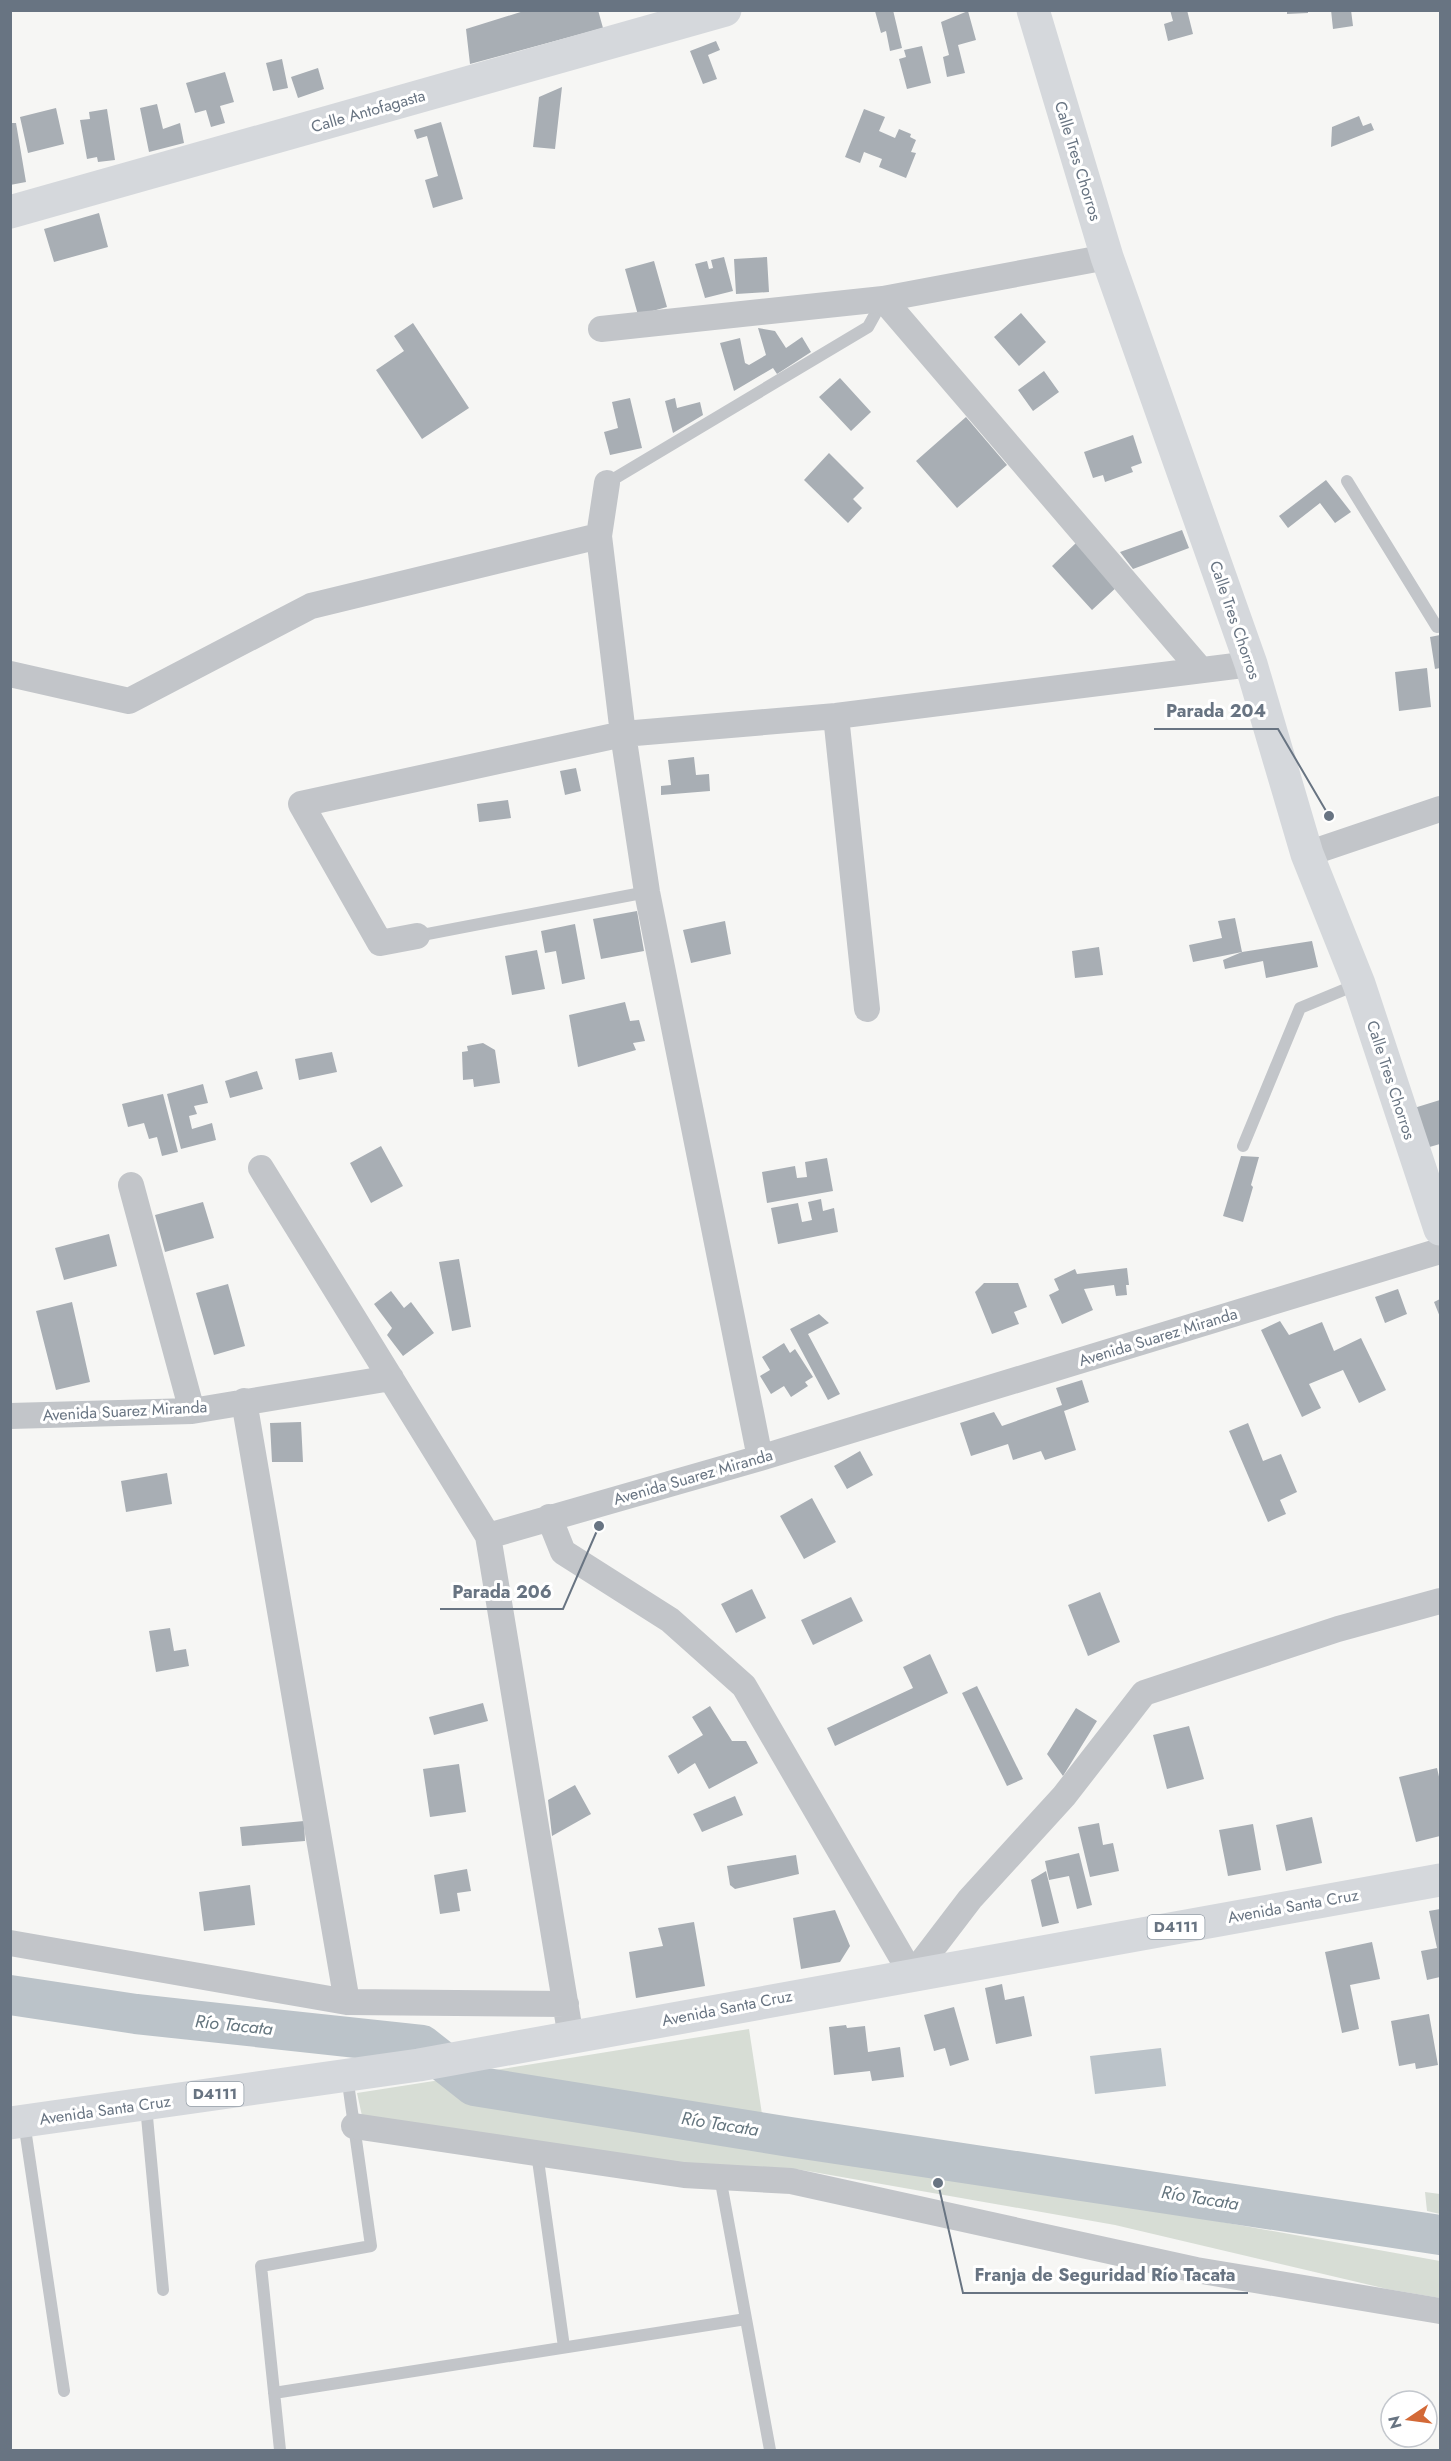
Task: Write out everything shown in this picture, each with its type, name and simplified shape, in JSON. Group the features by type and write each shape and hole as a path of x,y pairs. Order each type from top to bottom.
{"main road":[{"name":"Calle Tres Chorros","path":"1033,10 1107,257 1251,664 1307,854 1359,984 1440,1229"},
{"name":"Calle Antofagasta","path":"10,212 711,12"},
{"name":"Avenida Santa Cruz","path":"17,2122 419,2065 1440,1880"}],"street":[{"path":"601,329 883,299 1107,257"},
{"path":"883,299 1200,669"},
{"path":"607,483 599,536 623,734 646,892 760,1458"},
{"path":"10,674 129,701 311,606 599,536"},
{"path":"417,936 380,943 301,804 623,734 836,717 1251,664"},
{"path":"836,717 867,1010"},
{"path":"1307,854 1440,809"},
{"path":"261,1168 489,1536 571,2038"},
{"path":"131,1185 192,1411"},
{"name":"Avenida Suarez Miranda","path":"489,1536 760,1458 1440,1251"},
{"name":"Avenida Suarez Miranda","path":"10,1416 192,1411 391,1378"},
{"path":"244,1401 347,2002"},
{"path":"549,1517 563,1552 670,1620 744,1686 912,1975 970,1899 1064,1796 1144,1693 1338,1629 1440,1601"},
{"path":"10,1943 347,2002 566,2004"},
{"path":"354,2126 684,2175 791,2181 1196,2270 1440,2311"}],"lane":[{"path":"607,483 868,327 883,299"},
{"path":"1347,481 1437,627 1440,626"},
{"path":"417,936 646,892"},
{"path":"1244,1146 1300,1008 1359,984"},
{"path":"280,2451 261,2266 371,2246 347,2075"},
{"path":"146,2104 163,2290"},
{"path":"17,2122 64,2391"},
{"path":"537,2153 564,2347"},
{"path":"720,2177 770,2451"},
{"path":"274,2393 746,2319"}],"shaded area":[{"path":"749,2029 762,2114 483,2072"},
{"path":"1161,2048 1166,2086 1095,2094 1090,2056"},
{"path":"453,2078 462,2093 1083,2197 1440,2261 1440,2298 1387,2289 1115,2225 796,2169 687,2164 362,2116 357,2093"},
{"path":"1425,2192 1440,2194 1440,2214 1427,2211"}],"building":[{"path":"527,10 598,10 603,28 470,64 466,29"},
{"path":"893,10 902,48 890,51 886,31 881,33 875,11"},
{"path":"1170,10 1187,10 1193,34 1168,41 1164,24 1173,21"},
{"path":"1287,10 1308,10 1308,13 1287,14"},
{"path":"1331,10 1351,10 1353,26 1333,29"},
{"path":"968,11 976,40 958,45 965,73 947,77 943,57 949,55 941,22"},
{"path":"716,41 720,50 708,55 717,79 703,84 690,51"},
{"path":"922,46 931,83 907,89 899,59 906,57 904,50"},
{"path":"282,59 288,88 273,91 266,63"},
{"path":"318,68 324,89 298,98 291,77"},
{"path":"225,72 234,102 220,106 225,123 211,127 206,110 195,113 186,83"},
{"path":"562,87 555,149 533,147 539,97"},
{"path":"157,104 163,129 180,123 184,143 149,152 140,108"},
{"path":"56,108 64,144 28,153 20,117"},
{"path":"107,109 115,160 98,162 97,157 87,159 80,120 90,119 89,112"},
{"path":"864,109 885,117 879,131 895,138 899,129 911,134 910,137 916,140 911,152 916,153 906,178 879,167 882,159 864,152 860,163 845,157"},
{"path":"1359,116 1363,126 1371,123 1374,130 1331,147 1332,127"},
{"path":"441,122 463,199 433,208 425,180 438,176 427,136 417,139 414,130"},
{"path":"10,123 16,123 26,182 10,185"},
{"path":"99,213 108,247 54,262 44,229"},
{"path":"724,257 733,291 705,298 695,264 707,261 709,269 713,268 711,260"},
{"path":"767,257 769,292 736,294 734,259"},
{"path":"654,261 667,307 638,315 625,269"},
{"path":"1021,313 1046,342 1019,366 994,337"},
{"path":"413,323 469,408 422,439 376,370 404,351 394,336"},
{"path":"758,328 775,331 786,348 802,337 811,352 777,374 773,368 734,391 720,343 740,338 745,363 749,365 766,355"},
{"path":"1044,371 1059,392 1033,411 1018,390"},
{"path":"840,378 871,412 851,431 819,397"},
{"path":"630,398 642,448 610,455 604,432 618,428 612,402"},
{"path":"675,398 677,408 700,402 703,415 673,433 665,401"},
{"path":"966,417 1007,465 957,508 916,461"},
{"path":"1133,435 1142,463 1131,467 1133,472 1105,482 1103,475 1093,478 1084,452"},
{"path":"829,453 864,488 853,499 862,508 848,523 804,480"},
{"path":"1326,480 1351,512 1335,523 1320,503 1288,528 1279,516"},
{"path":"1182,530 1189,548 1133,569 1120,552"},
{"path":"1078,541 1119,585 1092,610 1052,566"},
{"path":"1440,635 1440,668 1435,669 1430,637"},
{"path":"1427,668 1431,707 1399,711 1395,672"},
{"path":"694,757 696,775 709,774 710,791 661,795 661,786 671,785 668,760"},
{"path":"576,768 581,791 565,795 560,771"},
{"path":"508,800 511,818 479,822 477,804"},
{"path":"637,911 644,951 601,959 593,919"},
{"path":"1235,918 1242,952 1193,962 1189,945 1222,938 1218,921"},
{"path":"725,921 731,954 691,963 683,930"},
{"path":"575,924 585,979 562,984 556,951 545,953 541,931"},
{"path":"1312,941 1318,967 1266,978 1263,961 1225,969 1223,960 1242,952"},
{"path":"1099,947 1103,975 1075,978 1072,951"},
{"path":"537,950 545,989 512,995 505,956"},
{"path":"625,1002 630,1021 639,1020 645,1041 633,1043 636,1050 578,1067 569,1015"},
{"path":"483,1043 495,1050 500,1083 474,1087 473,1079 463,1080 462,1052 468,1051 467,1046"},
{"path":"332,1052 337,1072 299,1080 295,1059"},
{"path":"257,1071 263,1089 230,1098 225,1081"},
{"path":"203,1084 208,1103 194,1106 197,1114 189,1116 192,1129 212,1123 216,1140 181,1149 167,1094"},
{"path":"163,1094 178,1152 162,1156 157,1137 149,1139 144,1123 128,1127 122,1104"},
{"path":"1440,1100 1440,1144 1426,1148 1414,1108"},
{"path":"381,1146 403,1186 371,1203 350,1163"},
{"path":"1241,1156 1259,1157 1243,1222 1223,1216"},
{"path":"827,1158 833,1191 767,1203 762,1172 795,1166 797,1178 807,1177 805,1162"},
{"path":"821,1199 823,1211 834,1208 838,1232 778,1244 771,1208 798,1203 802,1222 812,1220 808,1202"},
{"path":"203,1202 214,1238 165,1252 155,1215"},
{"path":"109,1234 117,1266 64,1280 55,1248"},
{"path":"459,1259 471,1327 452,1331 439,1262"},
{"path":"1127,1268 1129,1285 1126,1285 1127,1295 1116,1296 1114,1285 1084,1289 1093,1310 1062,1324 1049,1295 1059,1290 1054,1279 1075,1269 1077,1274"},
{"path":"984,1283 1018,1283 1027,1307 1014,1312 1019,1324 992,1334 975,1292"},
{"path":"228,1284 245,1346 214,1355 196,1293"},
{"path":"1398,1289 1407,1314 1385,1323 1375,1297"},
{"path":"391,1291 404,1308 411,1302 434,1333 403,1356 387,1335 392,1328 374,1304"},
{"path":"1440,1299 1440,1317 1434,1302"},
{"path":"72,1302 90,1382 56,1390 36,1311"},
{"path":"819,1314 829,1323 808,1334 840,1394 828,1400 790,1329"},
{"path":"1280,1321 1289,1335 1322,1322 1334,1351 1361,1338 1386,1390 1359,1403 1343,1370 1309,1384 1321,1408 1302,1417 1261,1330"},
{"path":"784,1343 790,1353 795,1349 813,1377 805,1382 808,1386 791,1397 784,1386 771,1394 760,1376 770,1370 762,1357"},
{"path":"1082,1380 1089,1402 1064,1411 1076,1450 1045,1460 1041,1451 1013,1460 1008,1444 971,1456 960,1423 994,1412 1002,1426 1062,1405 1056,1388"},
{"path":"301,1422 303,1462 272,1462 270,1423"},
{"path":"1248,1423 1263,1461 1281,1454 1297,1492 1280,1500 1286,1514 1268,1522 1229,1431"},
{"path":"860,1451 873,1475 847,1489 834,1466"},
{"path":"167,1473 172,1504 126,1512 121,1481"},
{"path":"812,1498 836,1542 804,1559 780,1516"},
{"path":"752,1589 766,1618 736,1633 721,1604"},
{"path":"1100,1592 1120,1642 1088,1656 1068,1605"},
{"path":"851,1597 863,1621 813,1645 801,1620"},
{"path":"170,1628 174,1651 186,1649 189,1666 156,1672 149,1631"},
{"path":"930,1654 948,1693 835,1746 827,1728 913,1688 903,1667"},
{"path":"977,1686 1023,1779 1007,1786 962,1693"},
{"path":"483,1703 488,1721 434,1735 429,1717"},
{"path":"710,1706 732,1741 746,1741 758,1763 709,1789 695,1763 678,1774 668,1756 703,1735 692,1717"},
{"path":"1076,1708 1097,1721 1063,1776 1047,1754"},
{"path":"1189,1726 1204,1779 1167,1789 1153,1735"},
{"path":"459,1764 466,1812 430,1817 423,1769"},
{"path":"1437,1768 1440,1781 1440,1836 1416,1842 1399,1777"},
{"path":"575,1785 591,1814 552,1836 548,1800"},
{"path":"735,1796 743,1815 702,1832 693,1814"},
{"path":"1312,1817 1322,1863 1286,1871 1276,1825"},
{"path":"304,1821 305,1841 242,1846 240,1827"},
{"path":"1099,1823 1103,1845 1113,1843 1119,1871 1090,1877 1078,1827"},
{"path":"1253,1824 1261,1870 1228,1876 1219,1830"},
{"path":"1079,1853 1092,1905 1077,1909 1069,1876 1049,1880 1045,1861"},
{"path":"796,1855 799,1874 735,1889 730,1885 727,1866"},
{"path":"467,1869 471,1891 457,1893 460,1911 440,1914 434,1875"},
{"path":"1046,1871 1059,1923 1042,1927 1031,1880"},
{"path":"250,1885 255,1925 204,1931 199,1892"},
{"path":"1440,1909 1440,1977 1427,1980 1421,1951 1437,1948 1429,1911"},
{"path":"835,1910 850,1946 840,1962 801,1969 793,1918"},
{"path":"694,1922 705,1986 636,1998 629,1952 663,1946 658,1928"},
{"path":"1372,1942 1380,1979 1350,1985 1359,2029 1342,2033 1325,1952"},
{"path":"1002,1984 1005,2000 1024,1996 1032,2036 996,2044 985,1988"},
{"path":"954,2007 969,2060 950,2066 945,2048 934,2051 924,2015"},
{"path":"1429,2014 1438,2065 1416,2069 1415,2063 1399,2066 1391,2021"},
{"path":"846,2025 847,2028 865,2026 868,2052 900,2047 904,2077 872,2081 870,2071 834,2075 829,2027"}],"waterway":[{"name":"Río Tacata","path":"10,1995 136,2014 422,2045 474,2086 790,2137 1440,2235"}],"place":[{"name":"Parada 204","path":"1329,816"},
{"name":"Parada 206","path":"599,1526"},
{"name":"Franja de Seguridad Río Tacata","path":"938,2183"}]}
